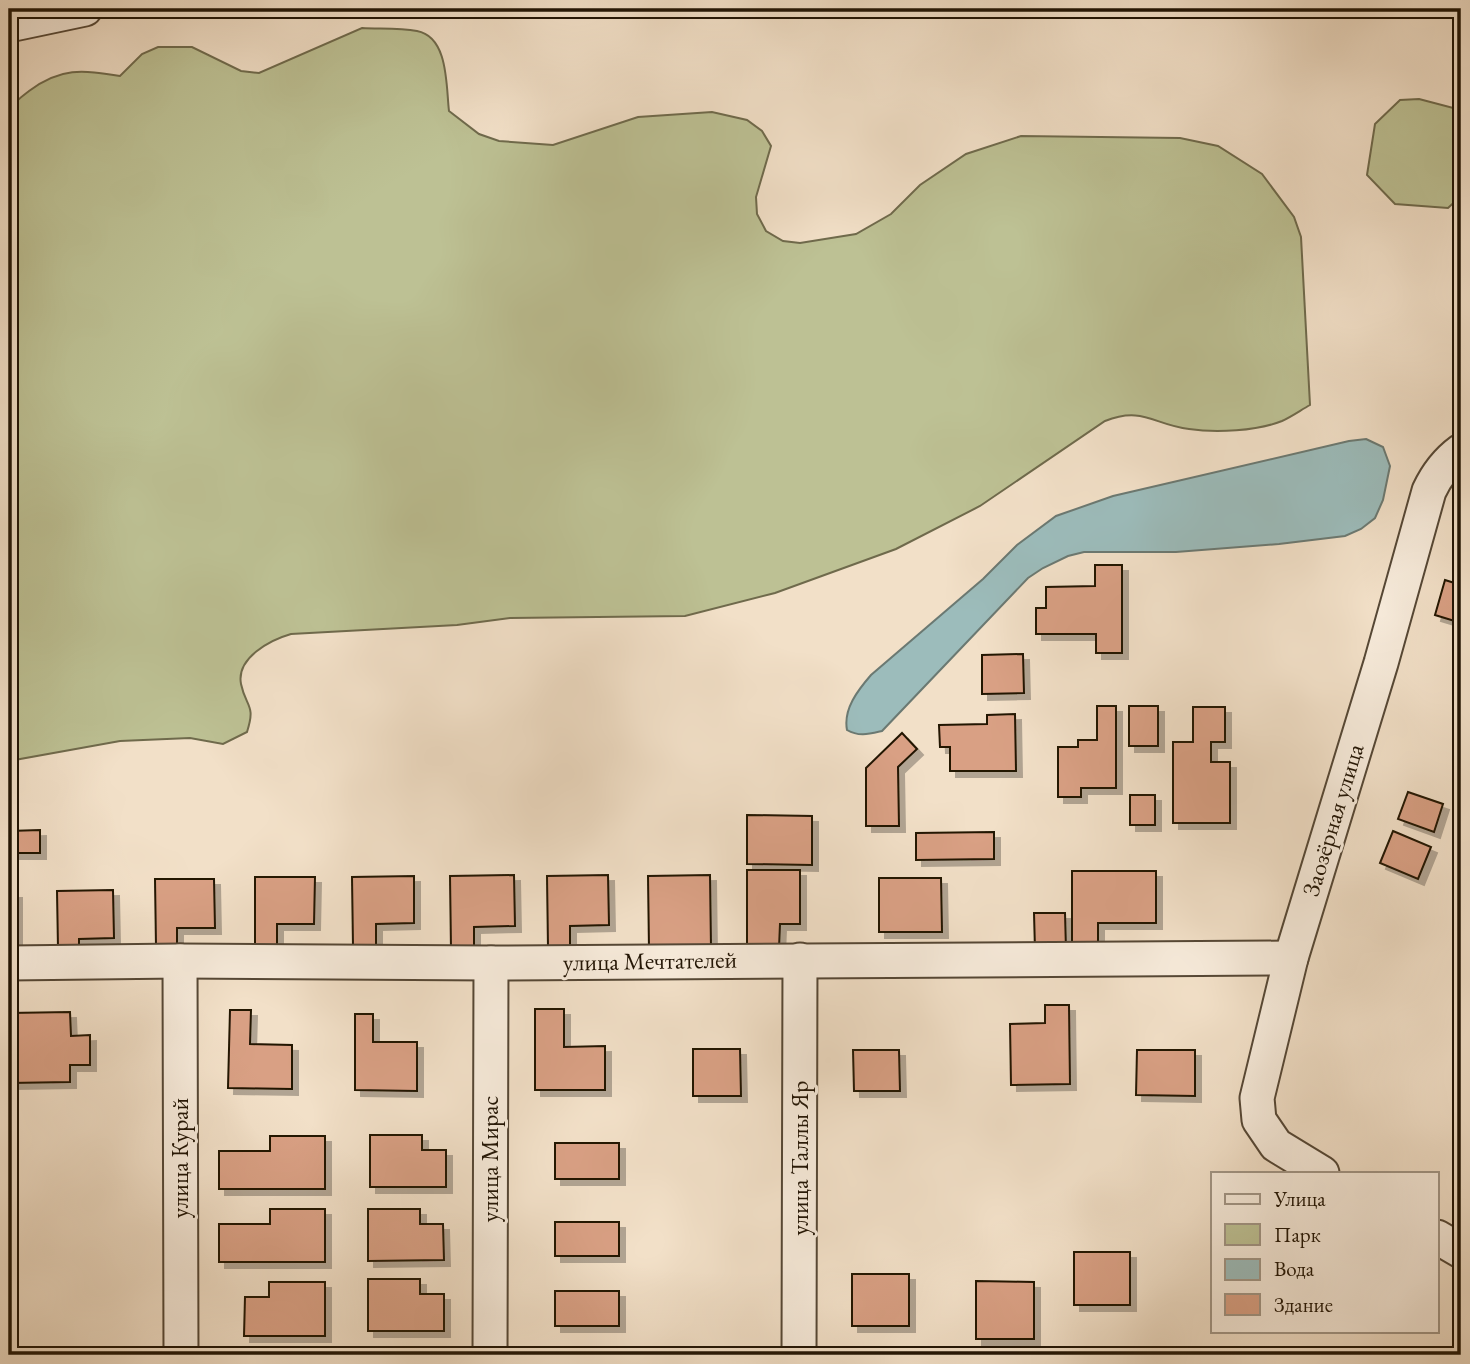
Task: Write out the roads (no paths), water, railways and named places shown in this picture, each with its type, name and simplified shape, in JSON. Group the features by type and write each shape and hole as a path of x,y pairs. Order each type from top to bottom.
{"street":[{"path":"9,25 85,9"},
{"name":"Заозёрная улица","path":"1320,1172 1276,1145 1259,1120 1257,1098 1291,958 1381,663 1429,491 1436,475 1461,451"},
{"name":"улица Мечтателей","path":"9,963 1291,958"},
{"name":"улица Таллы Яр","path":"799,1355 800,960"},
{"name":"улица Курай","path":"180,961 181,1355"},
{"name":"улица Мирас","path":"490,1355 491,963"},
{"path":"1438,1238 1461,1251"}],"water":[{"path":"1366,439 1383,447 1390,466 1383,500 1375,518 1361,529 1345,536 1279,544 1176,552 1084,552 1068,556 1028,578 882,731 860,734 847,730 849,707 871,675 983,579 1017,545 1056,516 1113,496"}]}
